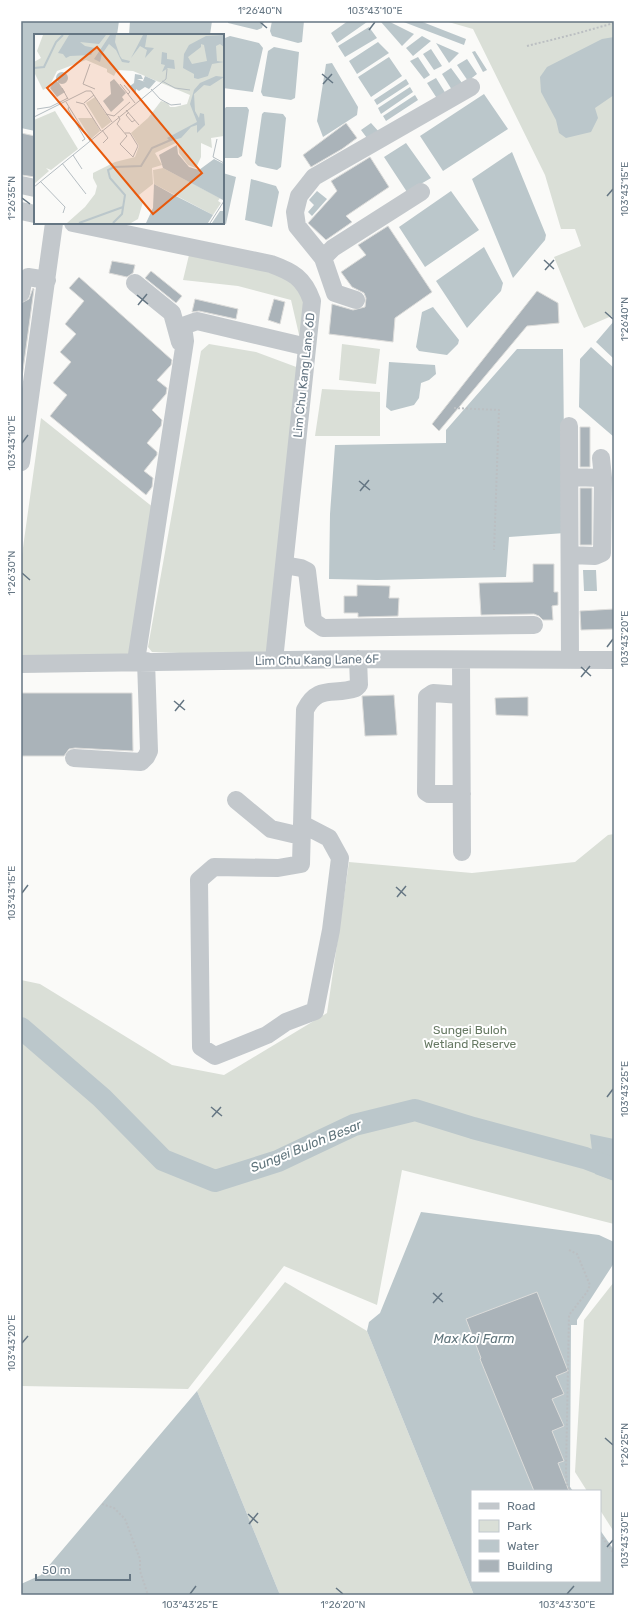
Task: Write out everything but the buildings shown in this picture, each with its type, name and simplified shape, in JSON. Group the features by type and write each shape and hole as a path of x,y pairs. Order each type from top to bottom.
{"street":[{"path":"356,300 335,293 331,286 323,258 297,226 295,212 299,196 314,177 472,87"},
{"path":"21,186 34,188"},
{"path":"323,258 333,248 420,192"},
{"path":"21,211 34,214"},
{"path":"21,462 54,224"},
{"name":"Lim Chu Kang Lane 6D","path":"84,224 271,264 288,270 302,281 312,301 274,660"},
{"path":"21,293 23,282 28,277 46,280"},
{"path":"135,283 172,313 182,350"},
{"path":"312,301 331,286"},
{"path":"74,758 141,762 149,751 141,661 182,350 185,341 184,326 197,321 307,347"},
{"path":"569,426 570,660"},
{"path":"570,555 595,556 602,553 603,478 601,458"},
{"path":"569,477 603,478"},
{"path":"284,565 301,568 307,571 313,621 323,628 534,625"},
{"path":"236,800 271,829 302,830 329,838 340,858 331,930 315,1010 286,1022 267,1035 215,1056 201,1047 199,880 214,867 278,868 300,864 302,830 304,710 314,696 321,693 356,688 359,685 358,659"},
{"name":"Lim Chu Kang Lane 6F","path":"21,664 141,661 358,659 614,660"},
{"path":"461,660 462,852"},
{"path":"461,695 433,693 427,697 426,792 429,794 462,794"}],"path":[{"path":"527,46 614,23"},
{"path":"454,408 499,410 494,550"},
{"path":"569,1250 577,1254 590,1285 587,1292 569,1315 566,1472 567,1484 570,1490"},
{"path":"102,1504 114,1508 125,1519 140,1559 140,1571 148,1595"},
{"path":"601,1535 614,1554"}],"green space":[{"path":"445,21 614,21 614,315 584,328 554,257 581,246 575,229 561,229 545,175 473,29"},
{"path":"189,255 286,275 305,289 300,339 291,300 238,286 183,280"},
{"path":"209,344 256,352 299,368 266,656 152,652 148,647 201,351"},
{"path":"342,344 380,349 376,384 339,380"},
{"path":"322,389 380,392 380,436 315,436"},
{"path":"41,418 154,508 128,660 21,658 21,562"},
{"name":"Sungei Buloh Wetland Reserve","path":"614,834 614,1224 402,1170 377,1305 284,1266 188,1389 21,1386 21,980 40,984 172,1065 224,1075 327,1013 349,862 472,873 575,862 608,835"},
{"path":"285,1282 367,1331 474,1595 280,1595 197,1391"},
{"path":"614,1282 614,1532 601,1512 601,1490 586,1490 575,1472 584,1320"}],"water":[{"path":"21,21 119,21 117,34 34,34 34,131 21,128"},
{"path":"130,21 212,21 210,34 129,34"},
{"path":"228,21 264,21 262,28 257,30 228,23"},
{"path":"272,21 304,21 302,42 298,43 272,36 270,31"},
{"path":"348,21 367,22 337,43 331,33"},
{"path":"388,21 414,34 402,46 381,22"},
{"path":"401,21 420,21 466,39 464,45"},
{"path":"369,27 377,38 345,57 338,46"},
{"path":"230,36 259,43 263,48 253,92 224,88 225,38"},
{"path":"422,36 431,41 413,56 406,48"},
{"path":"614,37 614,95 595,108 598,118 591,132 566,138 559,133 556,120 541,92 540,77 547,67 602,39"},
{"path":"378,42 389,53 357,74 349,61"},
{"path":"436,43 459,53 449,63"},
{"path":"274,47 299,52 295,98 291,100 263,96 261,92 268,51"},
{"path":"431,49 442,66 434,70 423,54"},
{"path":"475,51 487,70 483,72 472,52"},
{"path":"389,57 402,76 371,97 358,77"},
{"path":"418,57 430,75 424,79 410,61"},
{"path":"467,59 477,74 468,81 457,65"},
{"path":"332,63 358,107 357,115 323,137 317,121 326,64"},
{"path":"451,68 462,83 452,90 442,74"},
{"path":"436,78 446,94 438,100 427,83"},
{"path":"406,79 409,84 377,105 374,100"},
{"path":"410,87 413,92 381,114 378,108"},
{"path":"484,94 508,129 443,171 420,136"},
{"path":"415,95 418,100 386,121 383,116"},
{"path":"226,107 247,107 249,110 242,156 238,158 224,158 224,110"},
{"path":"264,112 283,114 286,118 281,167 277,170 258,166 255,163 262,114"},
{"path":"371,123 380,133 370,142 361,130"},
{"path":"406,143 431,178 407,192 384,157"},
{"path":"512,152 546,235 545,240 513,278 472,179"},
{"path":"224,173 236,177 226,224 224,224"},
{"path":"251,179 276,186 279,192 272,227 245,220"},
{"path":"317,191 327,199 312,216 308,212 314,205 309,200"},
{"path":"451,191 479,230 425,267 399,227"},
{"path":"484,247 503,283 501,291 467,328 436,281"},
{"path":"433,307 459,340 458,344 447,355 419,351 416,347 422,312"},
{"path":"614,321 614,359 596,342"},
{"path":"591,347 614,368 614,437 579,407 580,359"},
{"path":"517,349 563,349 565,533 509,537 506,577 377,580 329,579 330,514 335,445 446,443 446,430"},
{"path":"389,362 435,365 436,374 429,380 421,383 419,398 414,405 391,411 386,407"},
{"path":"583,570 596,570 597,591 584,591"},
{"path":"590,1134 614,1139 614,1181 595,1174"},
{"name":"Max Koi Farm","path":"421,1212 599,1235 614,1242 614,1263 577,1320 577,1325 571,1325 570,1487 572,1490 471,1490 471,1582 601,1582 601,1531 614,1550 614,1595 474,1595 367,1331 369,1322 380,1313"},
{"path":"197,1391 280,1595 21,1595 21,1584 41,1575"}],"waterway":[{"name":"Sungei Buloh Besar","path":"21,1028 102,1098 163,1160 215,1181 278,1161 354,1125 415,1110 473,1128 585,1158 614,1169"}]}
